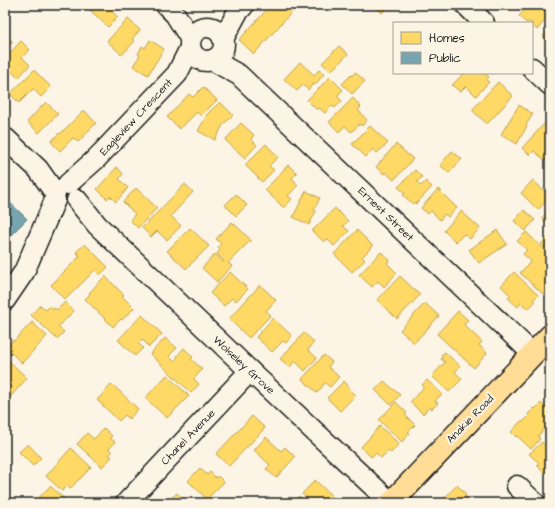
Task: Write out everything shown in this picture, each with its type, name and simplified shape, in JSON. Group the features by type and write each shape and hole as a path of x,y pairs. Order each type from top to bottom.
{"main road":[{"name":"Anakie Road","path":"391,503 550,336"}],"street":[{"path":"466,5 483,22"},
{"name":"Ernest Street","path":"171,9 533,354"},
{"name":"Eagleview Crescent","path":"5,300 24,272 42,231 66,196 96,159 176,74 241,9"},
{"path":"533,69 550,85"},
{"name":"Wolseley Grove","path":"5,138 391,503"},
{"name":"Chanel Avenue","path":"126,503 250,371"},
{"path":"517,486 535,503"}],"building: Homes":[{"path":"95,5 118,5 112,12 118,17 108,27 90,10"},
{"path":"271,5 298,5 254,54 239,40"},
{"path":"374,5 390,5 382,13"},
{"path":"529,5 550,5 550,15 537,30 533,26 533,22 525,22 519,16"},
{"path":"128,19 140,30 132,39 135,41 122,55 107,41"},
{"path":"550,31 550,46 543,36"},
{"path":"5,35 13,42 5,50"},
{"path":"150,40 164,49 148,75 133,66 140,55 138,54 142,46 145,48"},
{"path":"21,41 30,50 22,57 30,65 18,78 9,69 5,73 5,54 7,56"},
{"path":"339,46 348,54 331,71 322,63"},
{"path":"300,62 314,75 319,70 324,74 315,85 313,84 308,90 303,85 297,91 284,79"},
{"path":"34,70 51,87 41,97 33,89 19,103 10,94"},
{"path":"355,72 365,81 352,94 342,84"},
{"path":"463,74 486,74 489,77 486,80 489,82 476,96 466,86 460,92 452,85"},
{"path":"330,77 343,90 337,96 342,101 335,108 332,106 325,113 319,108 317,110 307,100"},
{"path":"498,82 513,96 487,124 472,110"},
{"path":"203,87 217,100 201,116 197,112 180,129 167,117 189,94 193,97"},
{"path":"353,98 361,107 358,110 367,120 362,126 360,124 351,132 345,126 339,132 329,122"},
{"path":"46,102 58,114 39,133 27,122"},
{"path":"220,102 233,115 223,125 215,140 198,131 208,113"},
{"path":"519,105 533,114 517,144 501,134"},
{"path":"84,110 96,123 78,142 73,138 60,151 51,142"},
{"path":"241,123 254,135 251,139 257,145 245,158 225,140"},
{"path":"544,124 550,130 550,157 546,161 534,151 530,155 522,148"},
{"path":"370,126 388,143 377,153 373,149 366,157 352,144"},
{"path":"266,144 278,157 269,166 274,170 262,182 245,165"},
{"path":"396,144 413,159 394,180 385,172 384,174 376,167"},
{"path":"452,151 462,159 449,173 440,165"},
{"path":"288,165 297,173 292,178 298,185 288,196 292,199 284,208 265,190"},
{"path":"117,167 123,174 119,179 128,188 116,202 110,196 107,199 97,189"},
{"path":"415,170 422,177 417,182 421,186 426,181 432,187 416,204 415,202 413,204 403,195 405,193 398,187"},
{"path":"533,180 546,193 550,189 550,197 538,210 521,193"},
{"path":"185,184 193,192 171,216 181,226 167,240 157,231 151,237 142,228"},
{"path":"136,188 157,208 138,228 130,220 135,214 123,202"},
{"path":"438,189 457,208 448,217 445,214 440,220 431,211 428,214 421,208"},
{"path":"306,191 320,198 314,210 316,211 309,225 293,217"},
{"path":"236,194 247,205 236,216 225,205"},
{"path":"335,208 348,221 343,226 349,231 334,246 327,239 324,242 312,231"},
{"path":"550,209 550,225 542,218"},
{"path":"524,210 535,220 525,231 514,221"},
{"path":"461,211 480,228 470,239 464,234 456,242 444,231"},
{"path":"232,222 251,240 228,263 232,266 217,282 202,268 215,254 223,262 224,261 217,254 220,250 218,247 221,244 216,239"},
{"path":"190,228 209,246 186,269 167,251"},
{"path":"357,230 373,246 362,257 365,260 352,272 334,254"},
{"path":"497,230 507,244 479,263 469,250"},
{"path":"526,232 550,255 550,260 548,262 550,264 550,286 543,294 520,273 531,261 523,254 527,250 517,241"},
{"path":"550,235 550,253 541,244"},
{"path":"85,244 108,267 100,275 95,270 65,300 51,285 80,256 76,252"},
{"path":"381,252 390,260 387,263 397,273 384,287 378,281 372,287 359,275"},
{"path":"230,272 248,289 236,301 232,298 224,306 210,293"},
{"path":"514,272 538,295 533,300 535,302 528,309 521,303 518,307 508,298 511,296 501,286"},
{"path":"105,276 124,295 122,296 134,308 113,327 85,299"},
{"path":"400,276 420,295 397,319 377,300"},
{"path":"260,285 276,300 266,311 271,315 249,338 229,319"},
{"path":"65,302 74,311 58,327 64,332 57,339 31,315 40,305 46,310 50,306 57,310"},
{"path":"425,303 439,316 414,343 400,330"},
{"path":"458,311 468,320 464,325 482,342 479,345 487,353 474,368 437,334"},
{"path":"142,315 162,334 149,347 142,339 138,343 143,348 135,356 118,340"},
{"path":"273,318 292,336 286,343 283,341 272,352 256,337"},
{"path":"32,322 47,336 22,363 6,348"},
{"path":"304,333 314,342 308,350 317,358 305,371 295,361 290,367 280,359"},
{"path":"165,338 177,348 169,356 174,361 184,348 193,357 191,359 202,369 194,379 199,384 191,393 150,354"},
{"path":"445,352 460,366 455,372 462,379 449,392 432,376 445,362 441,359 443,357 441,355"},
{"path":"324,355 332,362 328,367 339,377 330,387 325,383 317,393 302,379"},
{"path":"5,357 27,378 5,403"},
{"path":"167,375 189,396 167,418 145,398"},
{"path":"427,380 442,394 435,401 438,403 432,409 429,407 423,414 410,402 424,387 422,385"},
{"path":"344,381 350,388 349,389 356,395 340,411 327,398"},
{"path":"384,381 400,395 391,405 375,390"},
{"path":"112,384 138,409 129,419 125,415 119,421 97,400"},
{"path":"396,402 407,413 405,415 415,425 408,432 410,433 402,442 379,420"},
{"path":"541,403 549,411 550,410 550,423 538,436 540,439 531,449 511,432 521,421 523,422 529,416 528,414 534,408 535,409"},
{"path":"252,416 265,428 229,466 216,454"},
{"path":"380,426 399,444 391,453 389,450 381,458 376,453 371,457 361,447"},
{"path":"104,428 112,436 110,438 115,442 109,449 112,452 109,455 112,457 102,467 77,444 87,433 94,439"},
{"path":"266,437 281,451 285,447 295,457 276,478 266,469 270,465 254,450"},
{"path":"542,442 550,450 550,468 544,473 537,465 539,463 529,454"},
{"path":"28,444 41,458 33,466 19,452"},
{"path":"71,448 91,467 70,489 67,486 62,491 46,476"},
{"path":"200,468 207,475 210,472 216,478 218,476 224,482 207,499 188,481"},
{"path":"315,480 334,498 329,503 312,503 302,494"},
{"path":"457,485 466,494 465,496 469,500 471,498 476,503 440,503"},
{"path":"50,486 69,503 34,503"},
{"path":"177,493 185,501 188,497 194,503 166,503"},
{"path":"299,496 306,503 293,503"},
{"path":"289,498 293,503 284,503"}],"building: Public":[{"path":"5,198 27,219 5,241"}]}
